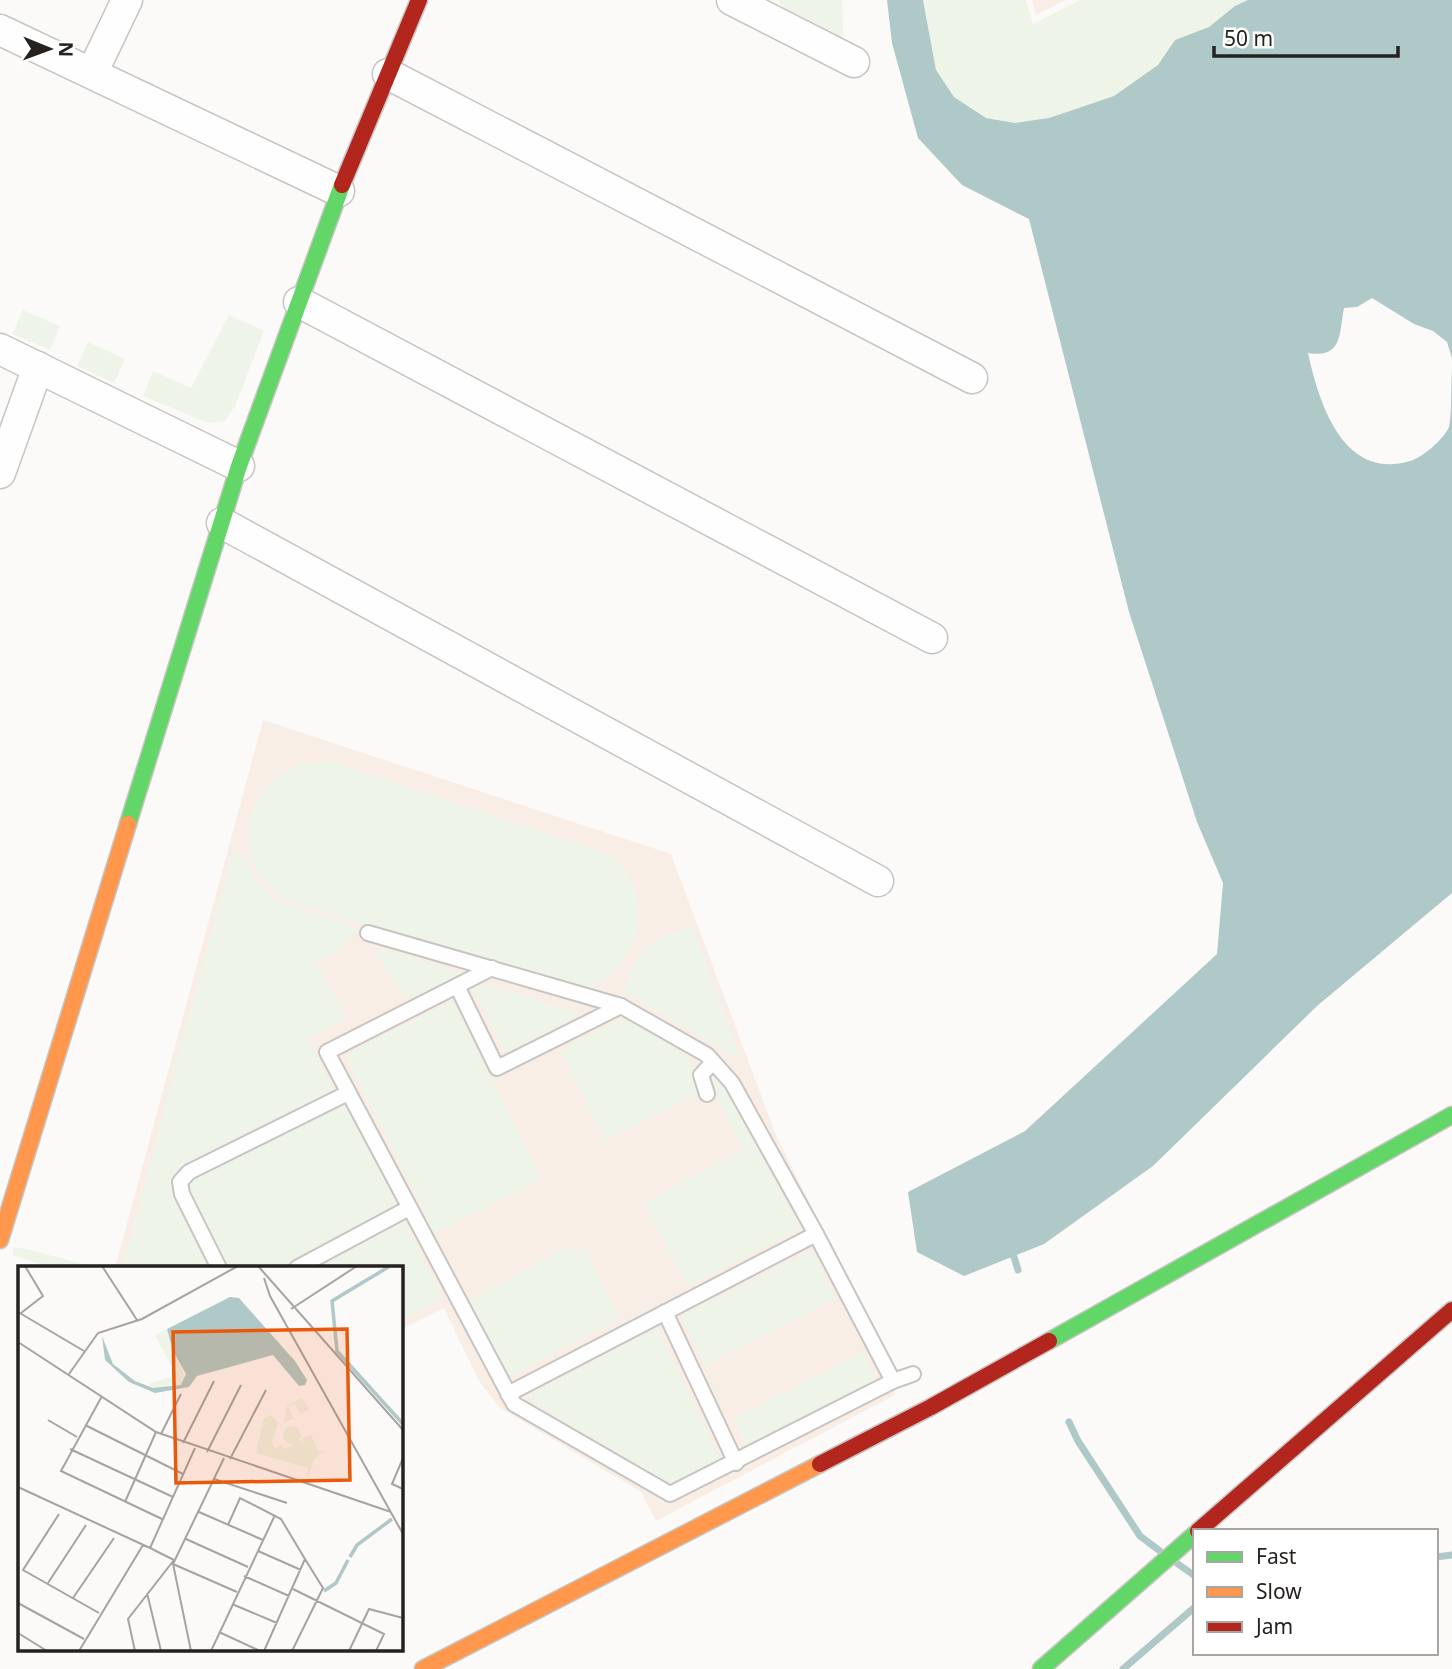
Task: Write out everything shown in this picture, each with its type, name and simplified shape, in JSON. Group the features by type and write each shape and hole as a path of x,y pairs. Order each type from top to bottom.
{"street":[{"path":"92,73 127,0"},
{"path":"0,1240 239,466 339,191 419,0"},
{"path":"732,0 854,62"},
{"path":"0,30 339,191"},
{"path":"388,74 972,378"},
{"path":"299,302 932,638"},
{"path":"0,349 239,466"},
{"path":"0,473 38,367"},
{"path":"222,523 878,881"},
{"path":"423,1669 931,1407 1452,1115"},
{"path":"1200,1529 1452,1310"},
{"path":"1041,1669 1193,1535"}],"lane":[{"path":"368,933 621,1006 707,1055 732,1083 816,1234 893,1381"},
{"path":"492,968 327,1052 514,1404 670,1494 736,1463 893,1381 913,1374"},
{"path":"457,986 497,1068 621,1006"},
{"path":"707,1094 701,1075 713,1062"},
{"path":"218,1266 182,1194 180,1182 189,1172 348,1093"},
{"path":"301,1266 409,1208"},
{"path":"508,1394 816,1234"},
{"path":"665,1312 736,1463"}],"shaded area":[{"path":"778,0 842,0 843,34 838,39 805,24 783,8"},
{"path":"923,0 1026,0 1033,24 1080,0 1248,0 1235,6 1209,27 1175,40 1158,65 1114,96 1049,118 1015,123 986,118 954,97 936,70"},
{"path":"1032,0 1066,0 1036,15"},
{"path":"23,310 60,326 50,350 12,334"},
{"path":"229,315 264,331 235,406 225,421 208,423 143,396 153,371 191,388"},
{"path":"88,342 125,359 114,383 77,366"},
{"path":"263,720 671,854 776,1135 892,1370 895,1395 656,1521 641,1492 499,1407 479,1381 444,1308 402,1329 402,1266 116,1266"},
{"path":"328,761 613,856 630,878 636,893 638,924 628,954 608,977 591,987 567,993 283,898 261,876 252,860 248,836 252,812 264,790 281,773 298,766"},
{"path":"233,851 246,855 257,884 276,900 357,928 357,933 343,947 316,961 347,1019 307,1039 335,1091 347,1107 397,1205 312,1249 316,1264 404,1220 443,1299 402,1320 402,1266 123,1266"},
{"path":"692,926 740,1055 734,1057 623,991 647,947 663,936"},
{"path":"388,950 464,973 417,997 403,998 376,952"},
{"path":"483,983 581,1014 506,1053 472,987"},
{"path":"452,1001 542,1179 435,1233 345,1055"},
{"path":"626,1021 643,1027 689,1058 702,1092 605,1141 560,1050 614,1022"},
{"path":"720,1081 727,1089 800,1228 688,1287 644,1203 743,1150 708,1082"},
{"path":"571,1245 575,1252 584,1248 620,1318 514,1375 508,1375 468,1301"},
{"path":"13,1247 90,1266 44,1266 13,1255"},
{"path":"812,1250 836,1298 705,1365 681,1316"},
{"path":"657,1328 721,1460 669,1486 525,1397"},
{"path":"863,1353 877,1380 746,1446 733,1419"}],"water":[{"path":"887,0 923,0 936,70 954,97 986,118 1015,123 1049,118 1114,96 1158,65 1175,40 1209,27 1235,6 1248,0 1452,0 1452,358 1447,342 1433,331 1414,324 1372,298 1357,307 1344,308 1340,335 1333,348 1319,354 1308,353 1319,394 1338,433 1351,449 1367,460 1387,464 1415,459 1432,447 1446,432 1451,414 1452,368 1452,893 1317,1006 1153,1166 1044,1244 964,1276 917,1252 908,1192 1025,1131 1217,954 1223,883 1197,822 1129,612 1029,219 962,185 918,138 892,43"}],"waterway":[{"path":"1014,1257 1018,1270"},
{"path":"1069,1422 1078,1441 1140,1536 1160,1551"},
{"path":"1438,1557 1452,1555"},
{"path":"1178,1564 1193,1575"},
{"path":"1123,1669 1193,1609"}],"traffic: fast":[{"path":"128,824 239,466 342,185"},
{"path":"1049,1341 1452,1115"},
{"path":"1041,1669 1193,1536"}],"traffic: slow":[{"path":"0,1240 128,824"},
{"path":"423,1669 820,1464"}],"traffic: jam":[{"path":"342,185 419,0"},
{"path":"1200,1529 1452,1310"},
{"path":"820,1464 931,1407 1049,1341"}]}
